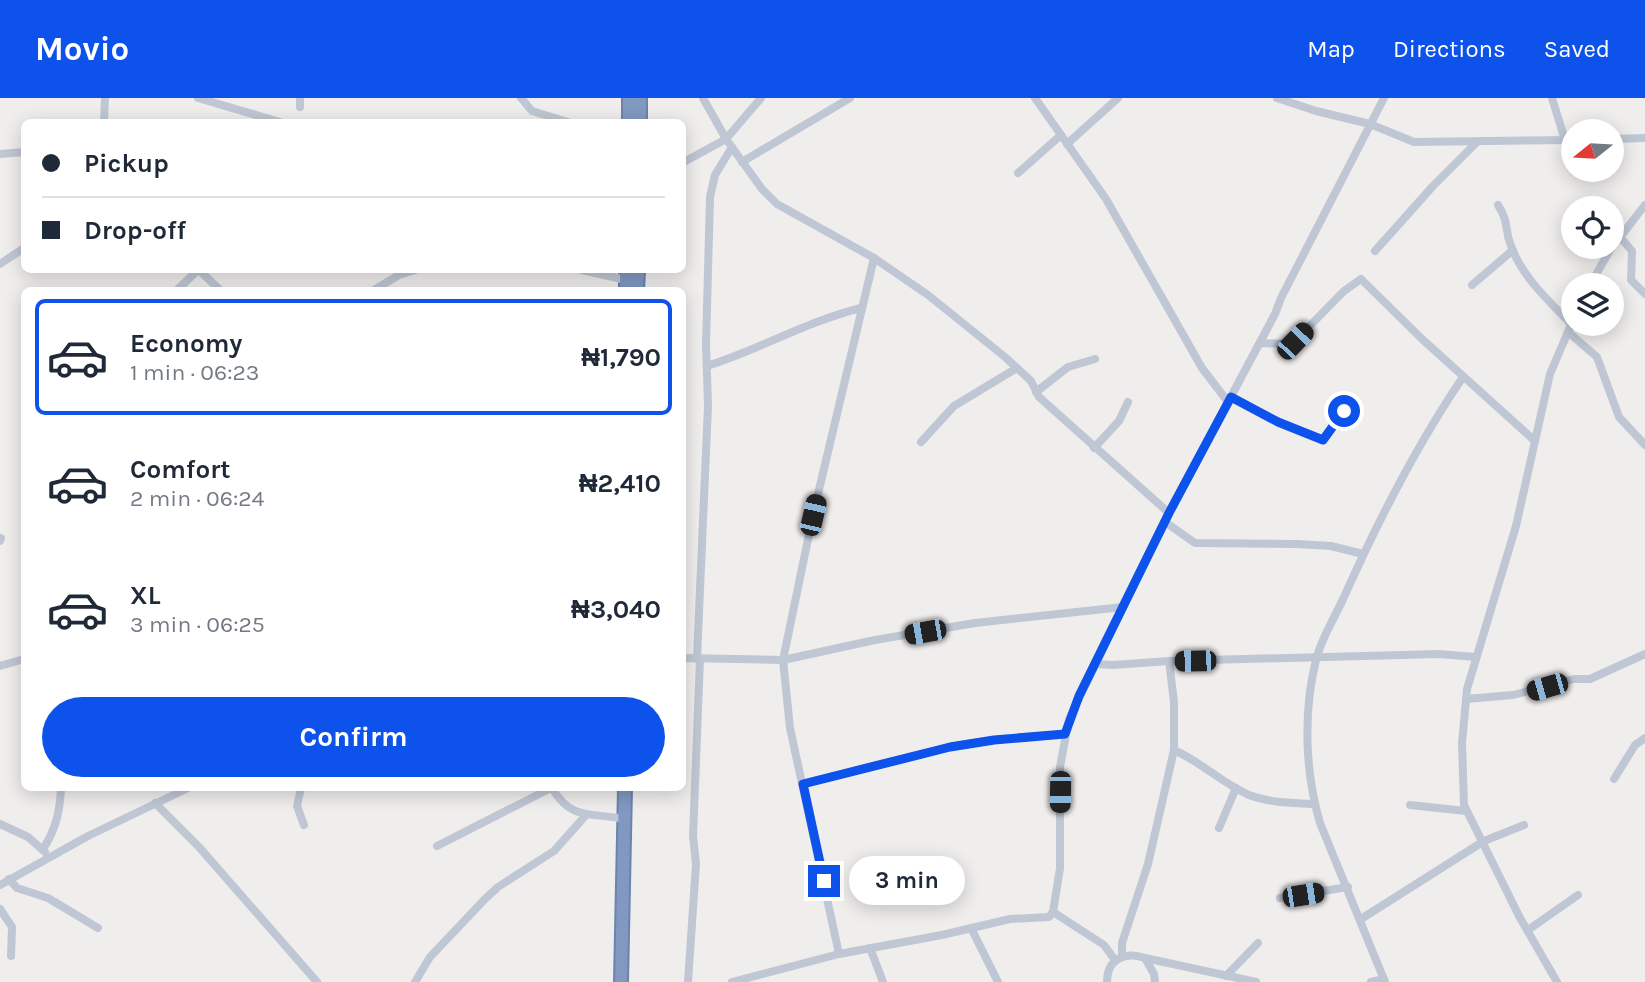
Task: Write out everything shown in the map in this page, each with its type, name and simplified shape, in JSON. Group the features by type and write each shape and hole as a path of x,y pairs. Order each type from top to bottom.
{"highway":[{"path":"629,98 629,119"},
{"path":"640,98 640,119"},
{"path":"617,791 621,818 621,982"},
{"path":"613,982 625,791"}],"street":[{"path":"104,119 105,98"},
{"path":"198,98 270,119"},
{"path":"521,98 533,111 557,119"},
{"path":"703,98 742,162 762,189 785,210 874,258 950,312 1031,381 1039,397 1195,542 1297,544 1331,547 1363,554"},
{"path":"686,161 726,139 761,98"},
{"path":"742,162 850,98"},
{"path":"1035,98 1106,198 1202,368 1230,399 1323,440 1344,411"},
{"path":"1067,144 1118,98"},
{"path":"1277,98 1370,124 1414,142 1561,140"},
{"path":"732,982 839,954 1010,919 1049,917 1054,912 1060,868 1060,767 1065,734 1079,696 1167,518 1260,343 1384,98"},
{"path":"1552,98 1561,120"},
{"path":"1018,173 1061,135"},
{"path":"1624,139 1645,138"},
{"path":"1375,251 1477,142"},
{"path":"688,982 696,863 693,836 708,406 710,197 715,175 732,147"},
{"path":"0,154 21,152"},
{"path":"1498,205 1506,217 1513,250 1530,281 1561,314"},
{"path":"1624,232 1645,205"},
{"path":"1624,242 1632,251 1630,280 1645,294"},
{"path":"0,264 21,250"},
{"path":"1472,285 1513,250"},
{"path":"839,954 790,728 783,660 860,308 874,258"},
{"path":"180,287 195,273"},
{"path":"201,273 217,287"},
{"path":"379,287 405,273"},
{"path":"595,273 626,280"},
{"path":"1260,343 1290,344 1295,341 1344,291 1361,279 1463,377 1535,441"},
{"path":"707,366 737,356 803,325 860,308"},
{"path":"1557,982 1466,811 1462,743 1466,698 1475,656 1516,526 1550,374 1566,336"},
{"path":"1580,336 1597,357 1619,417 1645,445"},
{"path":"1036,392 1074,364 1095,359"},
{"path":"921,442 954,406 1017,369"},
{"path":"1371,982 1385,980 1320,823 1315,804 1309,756 1309,725 1316,658 1363,554 1429,429 1463,377"},
{"path":"1094,448 1119,421 1128,402"},
{"path":"686,658 783,660 875,640 975,623 1123,607"},
{"path":"1095,664 1113,666 1439,654 1475,656"},
{"path":"1466,698 1513,695 1574,679 1590,678 1645,654"},
{"path":"0,666 21,660"},
{"path":"1107,982 1108,970 1119,958 1148,864 1174,750 1174,702 1169,662"},
{"path":"803,784 950,747 1065,734"},
{"path":"1614,779 1634,745 1645,738"},
{"path":"1174,750 1192,758 1236,788 1269,801 1315,804"},
{"path":"1219,828 1236,788"},
{"path":"43,849 52,836 60,813 61,791"},
{"path":"0,885 181,791"},
{"path":"300,791 298,806 304,825"},
{"path":"437,846 546,791"},
{"path":"554,791 570,810 586,815 621,818"},
{"path":"155,803 200,847 317,982"},
{"path":"1410,805 1466,811"},
{"path":"415,982 430,957 485,899 498,887 554,851 586,815"},
{"path":"0,824 28,837 50,857"},
{"path":"1361,919 1484,841 1524,825"},
{"path":"9,879 17,888 48,898 98,928"},
{"path":"1280,898 1348,887"},
{"path":"1528,930 1578,894"},
{"path":"0,909 12,927 11,956"},
{"path":"1054,912 1119,958 1161,959 1256,982"},
{"path":"971,928 998,982"},
{"path":"1226,976 1258,943"},
{"path":"870,948 883,982"},
{"path":"1145,958 1154,974 1154,982"}],"route":[{"path":"824,881 803,784 950,747 1065,734 1079,696 1169,513 1231,397 1278,422 1323,440 1344,411"}]}
